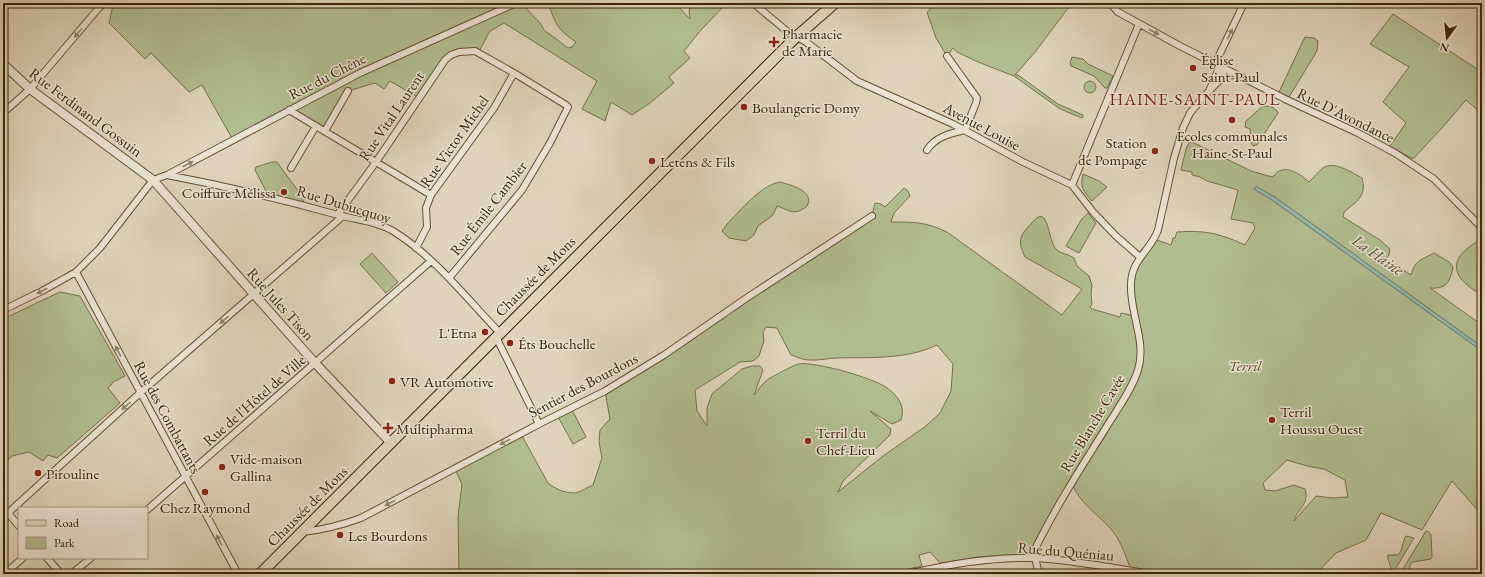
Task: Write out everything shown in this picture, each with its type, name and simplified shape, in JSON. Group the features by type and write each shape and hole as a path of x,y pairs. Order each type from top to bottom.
{"main road":[{"name":"Chaussée de Mons","path":"260,574 796,37 835,3"}],"street":[{"path":"3,113 30,90 103,3"},
{"name":"Rue du Chêne","path":"153,180 167,175 360,73 516,3"},
{"name":"Avenue Louise","path":"753,3 788,32 857,81 953,124 1028,165 1072,185 1093,212 1111,231 1140,257"},
{"name":"Rue D'Avondance","path":"1110,3 1118,12 1140,24 1285,100 1365,137 1411,163 1434,179 1482,228"},
{"path":"1140,257 1154,239 1158,230 1174,158 1183,128 1190,113 1219,81 1220,66 1244,3"},
{"path":"1072,185 1140,24"},
{"name":"Rue Vital Laurent","path":"5,511 44,479 140,393 254,295 340,215 445,60 451,55 459,52 470,51 478,53 514,73"},
{"path":"927,150 936,141 946,135 965,130 976,103 976,98 947,56"},
{"name":"Rue Ferdinand Gossuin","path":"3,64 30,90 153,180"},
{"name":"Rue Émile Cambier","path":"449,278 524,186 550,143 568,107 514,73"},
{"name":"Rue Victor Michel","path":"416,248 427,227 426,208 431,195 494,108 514,73"},
{"path":"325,131 348,91"},
{"path":"289,110 431,195"},
{"path":"291,168 316,126"},
{"name":"Rue Dubucquoy","path":"167,175 272,197 381,225 416,248 431,260 449,278 498,335 539,424"},
{"path":"3,310 76,272 100,248 153,180"},
{"name":"Rue Jules Tison","path":"153,180 254,295 391,443"},
{"name":"Sentier des Bourdons","path":"302,532 314,531 361,518 605,391 664,355 872,216"},
{"name":"Rue Blanche Cavée","path":"1035,558 1036,547 1138,371 1141,349 1131,291 1133,269 1140,257"},
{"name":"Rue de l'Hôtel de Ville","path":"148,509 316,363 431,260"},
{"name":"Rue des Combattants","path":"76,272 238,574"},
{"path":"5,511 18,525"},
{"path":"1035,558 1039,574"},
{"name":"Rue du Quéniau","path":"908,574 942,567 997,559 1035,558 1080,563 1149,574"},
{"path":"4,574 22,559"},
{"path":"48,559 61,574"},
{"path":"72,574 90,559"}],"green space":[{"path":"111,3 521,3 540,23 544,30 568,48 572,47 576,42 565,34 558,26 548,3 572,3 577,6 580,3 621,3 624,6 629,3 675,3 690,19 689,11 692,3 727,3 701,30 684,51 690,58 669,77 674,83 650,103 632,115 611,102 605,121 582,109 597,81 504,23 490,31 478,53 451,55 419,98 390,81 384,89 375,83 348,91 325,131 289,110 233,140 202,85 189,92 151,53 145,59 109,23 113,5"},
{"path":"929,3 1072,3 1035,52 1015,75 1018,75 1058,104 1083,115 1083,117 1082,118 1060,109 1014,76 978,62 957,52 953,48 947,56 936,38 927,12 930,10"},
{"path":"1393,14 1482,71 1482,114 1466,100 1413,159 1390,146 1406,123 1383,102 1409,67 1370,44"},
{"path":"1305,37 1314,38 1318,41 1317,51 1289,97 1279,92"},
{"path":"1072,57 1083,59 1088,64 1113,76 1107,88 1105,88 1094,76 1071,66 1070,63"},
{"path":"1088,81 1092,81 1096,87 1092,93 1088,93 1084,89 1084,85"},
{"path":"1263,106 1272,107 1278,113 1257,145 1253,146 1251,143 1250,129 1245,127 1246,121"},
{"name":"Terril","path":"1190,141 1251,171 1272,177 1279,171 1287,170 1296,172 1309,182 1327,166 1332,165 1343,168 1362,178 1363,189 1360,198 1344,212 1343,217 1380,240 1390,249 1389,255 1386,259 1411,275 1414,266 1417,263 1434,253 1449,262 1453,267 1449,281 1444,286 1430,288 1482,325 1482,347 1275,197 1254,189 1272,200 1482,351 1482,366 1477,368 1482,374 1482,515 1452,481 1422,530 1381,513 1366,540 1336,553 1316,574 1152,574 1131,570 1114,532 1079,497 1072,484 1033,548 1025,554 978,557 940,563 930,552 919,555 922,566 887,574 459,574 458,517 462,484 455,469 521,434 548,483 557,489 571,493 582,491 593,485 602,458 599,442 600,430 610,419 605,391 872,216 875,203 881,204 885,207 904,188 908,191 910,196 894,213 891,222 920,223 933,226 947,232 1062,315 1082,289 1025,257 1021,247 1022,236 1026,229 1040,216 1044,218 1048,226 1051,240 1055,247 1059,251 1074,258 1077,266 1089,276 1092,285 1092,304 1090,307 1092,309 1120,317 1121,313 1135,316 1133,272 1154,239 1171,245 1177,232 1204,232 1219,235 1245,245 1255,228 1253,223 1231,219 1238,190 1207,181 1192,175 1192,172 1181,170 1186,149","holes":["766,327 777,328 791,355 807,360 888,357 913,353 937,345 953,364 951,391 940,413 926,426 883,456 838,492 843,481 890,435 891,429 870,411 892,424 901,420 901,404 894,394 885,386 861,376 832,368 818,365 798,364 768,379 754,395 763,370 760,366 752,366 742,369 712,394 707,408 707,426 697,411 695,390 740,362 753,361 759,356 764,341 763,332","1287,460 1324,469 1345,480 1348,497 1333,498 1316,496 1294,521 1305,503 1305,489 1294,485 1275,491 1265,490 1263,483"]},
{"path":"277,162 304,199 302,204 265,195 266,191 255,170 256,167"},
{"path":"1083,174 1099,181 1107,187 1092,201 1082,186"},
{"path":"780,182 795,187 805,193 808,196 809,201 807,206 799,211 792,212 777,206 773,215 758,226 754,235 746,241 729,238 722,231 727,224 759,193 773,184"},
{"path":"1088,213 1096,223 1079,253 1066,246 1081,220"},
{"path":"1482,239 1482,295 1463,281 1458,274 1456,267 1458,260 1463,253"},
{"path":"372,253 398,282 386,293 360,264"},
{"path":"60,292 80,296 125,376 113,382 108,388 120,403 57,458 48,455 43,461 29,452 12,456 3,465 3,319"},
{"path":"571,408 586,437 573,444 557,415"},
{"path":"1426,531 1431,535 1431,559 1413,562 1410,565 1410,574 1400,574"},
{"path":"1406,536 1414,538 1393,573 1388,555 1398,555 1401,551"}],"water":[{"path":"1256,186 1275,197 1482,347 1482,351 1272,200 1254,189"}],"place":[{"name":"Pharmacie de Marie","path":"774,42"},
{"name":"Église Saint-Paul","path":"1193,68"},
{"name":"Boulangerie Domy","path":"744,107"},
{"name":"Ecoles communales Haine-St-Paul","path":"1232,120"},
{"name":"Station de Pompage","path":"1155,151"},
{"name":"Letens & Fils","path":"652,161"},
{"name":"Coiffure Mélissa","path":"284,192"},
{"name":"L'Etna","path":"485,332"},
{"name":"Éts Bouchelle","path":"510,343"},
{"name":"VR Automotive","path":"392,381"},
{"name":"Terril Houssu Ouest","path":"1272,420"},
{"name":"Multipharma","path":"388,428"},
{"name":"Terril du Chef-Lieu","path":"808,441"},
{"name":"Vide-maison Gallina","path":"222,467"},
{"name":"Pirouline","path":"38,473"},
{"name":"Chez Raymond","path":"205,492"},
{"name":"Les Bourdons","path":"340,535"}],"district":[{"name":"HAINE-SAINT-PAUL","path":"1195,99"}],"water label":[{"name":"La Haine","path":"1378,255"}]}
